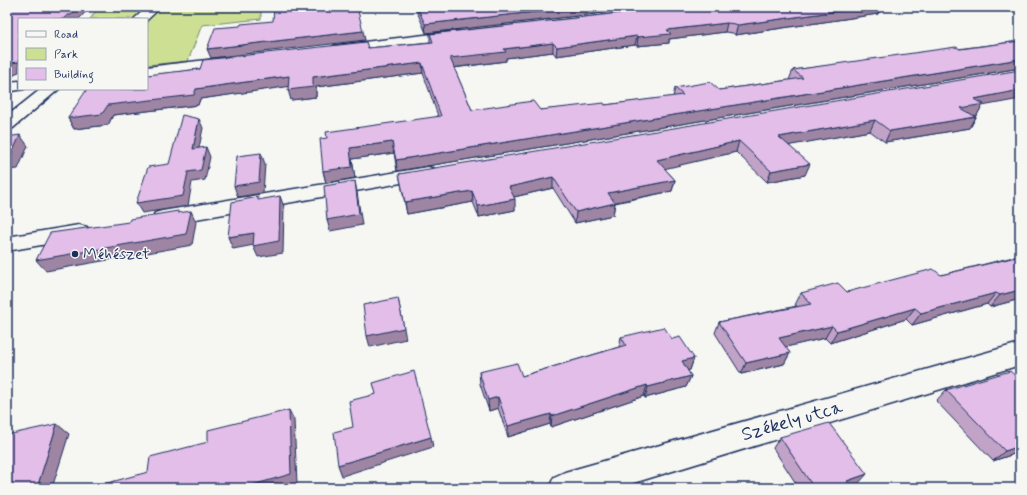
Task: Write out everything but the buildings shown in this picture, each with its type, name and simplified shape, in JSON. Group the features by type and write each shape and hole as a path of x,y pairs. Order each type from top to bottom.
{"street":[{"path":"141,18 155,7"},
{"path":"326,50 475,33"},
{"path":"148,70 248,59"},
{"path":"7,87 18,86"},
{"path":"7,124 50,90"},
{"path":"148,220 447,170"},
{"path":"7,244 93,229"},
{"name":"Székely utca","path":"565,488 1020,354"}],"green space":[{"path":"99,7 261,7 261,19 202,25 188,61 148,65 148,18 91,18"}],"place":[{"name":"Méhészet","path":"75,254"}]}
